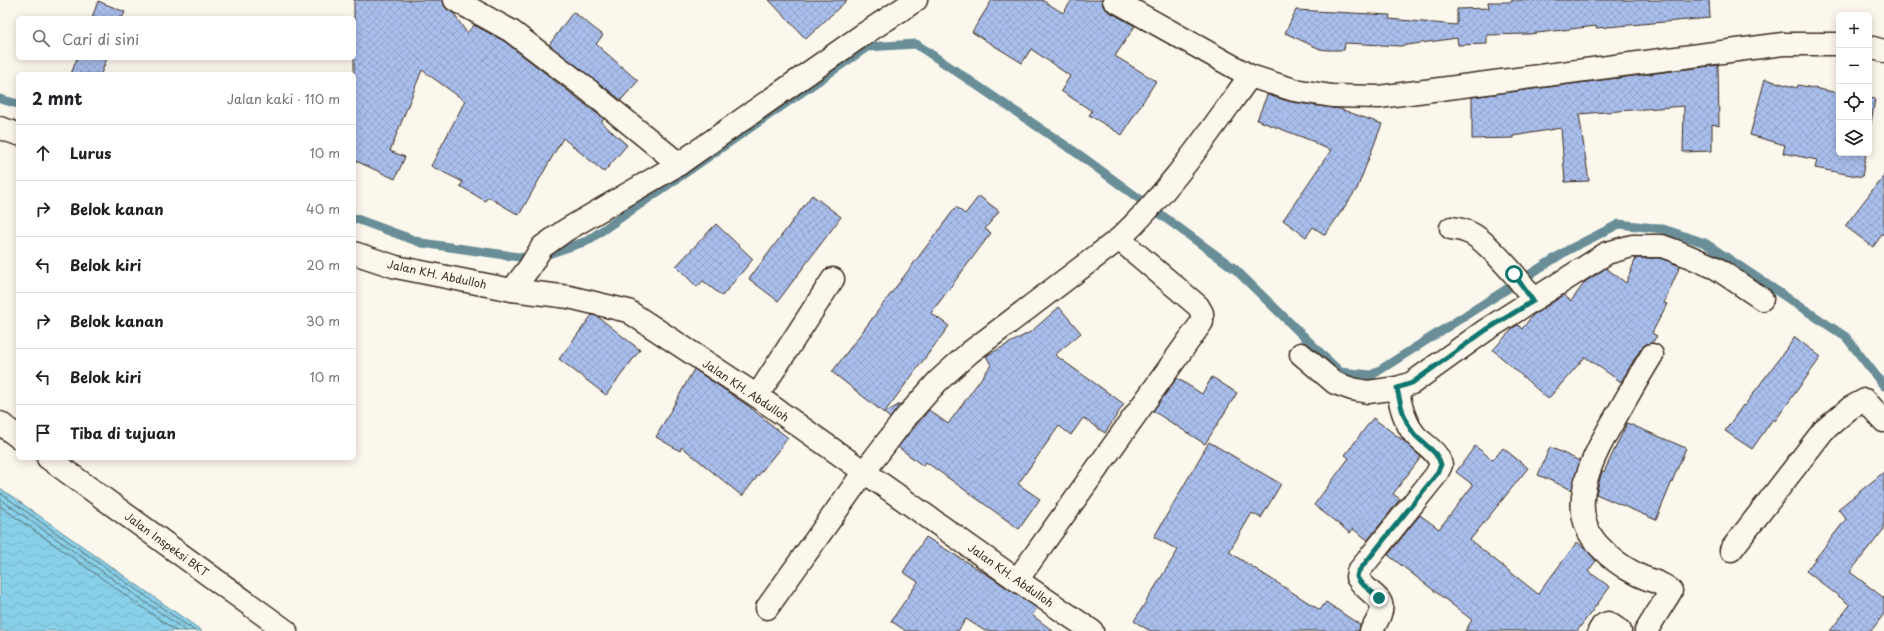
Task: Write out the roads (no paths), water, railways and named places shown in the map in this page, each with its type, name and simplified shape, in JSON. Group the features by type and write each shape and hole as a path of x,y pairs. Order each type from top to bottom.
{"street":[{"path":"455,0 510,31 586,89 679,164"},
{"path":"512,290 529,268 542,247 566,230 679,164 916,0"},
{"path":"1114,0 1250,76 1294,90 1332,96 1379,98 1783,44 1836,44"},
{"path":"1872,48 1884,51"},
{"path":"767,608 864,472 906,417 938,381 969,353 1119,239 1136,223 1171,184 1250,76"},
{"path":"0,128 16,133"},
{"path":"1451,228 1466,230 1474,235 1514,274 1531,298"},
{"path":"1017,580 1202,322 1202,313 1198,306 1119,239"},
{"path":"1301,354 1335,383 1352,389 1368,392 1397,388 1412,383 1531,298 1607,253 1632,246 1662,246 1681,253 1716,268 1762,300"},
{"name":"Jalan KH. Abdulloh","path":"356,254 396,267 512,290 569,296 628,311 757,396 1017,580 1092,631"},
{"path":"757,396 833,279"},
{"path":"1646,631 1671,591 1629,570 1599,547 1589,534 1583,518 1583,498 1587,476 1596,451 1652,355"},
{"path":"1371,631 1381,613 1382,605 1379,598 1360,582 1357,577 1358,572 1436,475 1441,465 1436,454 1414,434 1401,408 1397,388"},
{"path":"1731,550 1823,431 1850,408 1865,400 1884,421"},
{"path":"0,424 16,436"},
{"name":"Jalan Inspeksi BKT","path":"51,460 286,631"},
{"path":"1599,631 1603,625 1608,623 1620,631"}],"water":[{"path":"0,488 202,631 0,631"}],"waterway":[{"path":"356,219 422,243 533,259 587,241 867,47 916,44 1081,156 1235,269 1340,372 1372,375 1568,250 1619,224 1663,229 1705,243 1846,337 1884,386"},
{"path":"0,99 16,103"}]}
